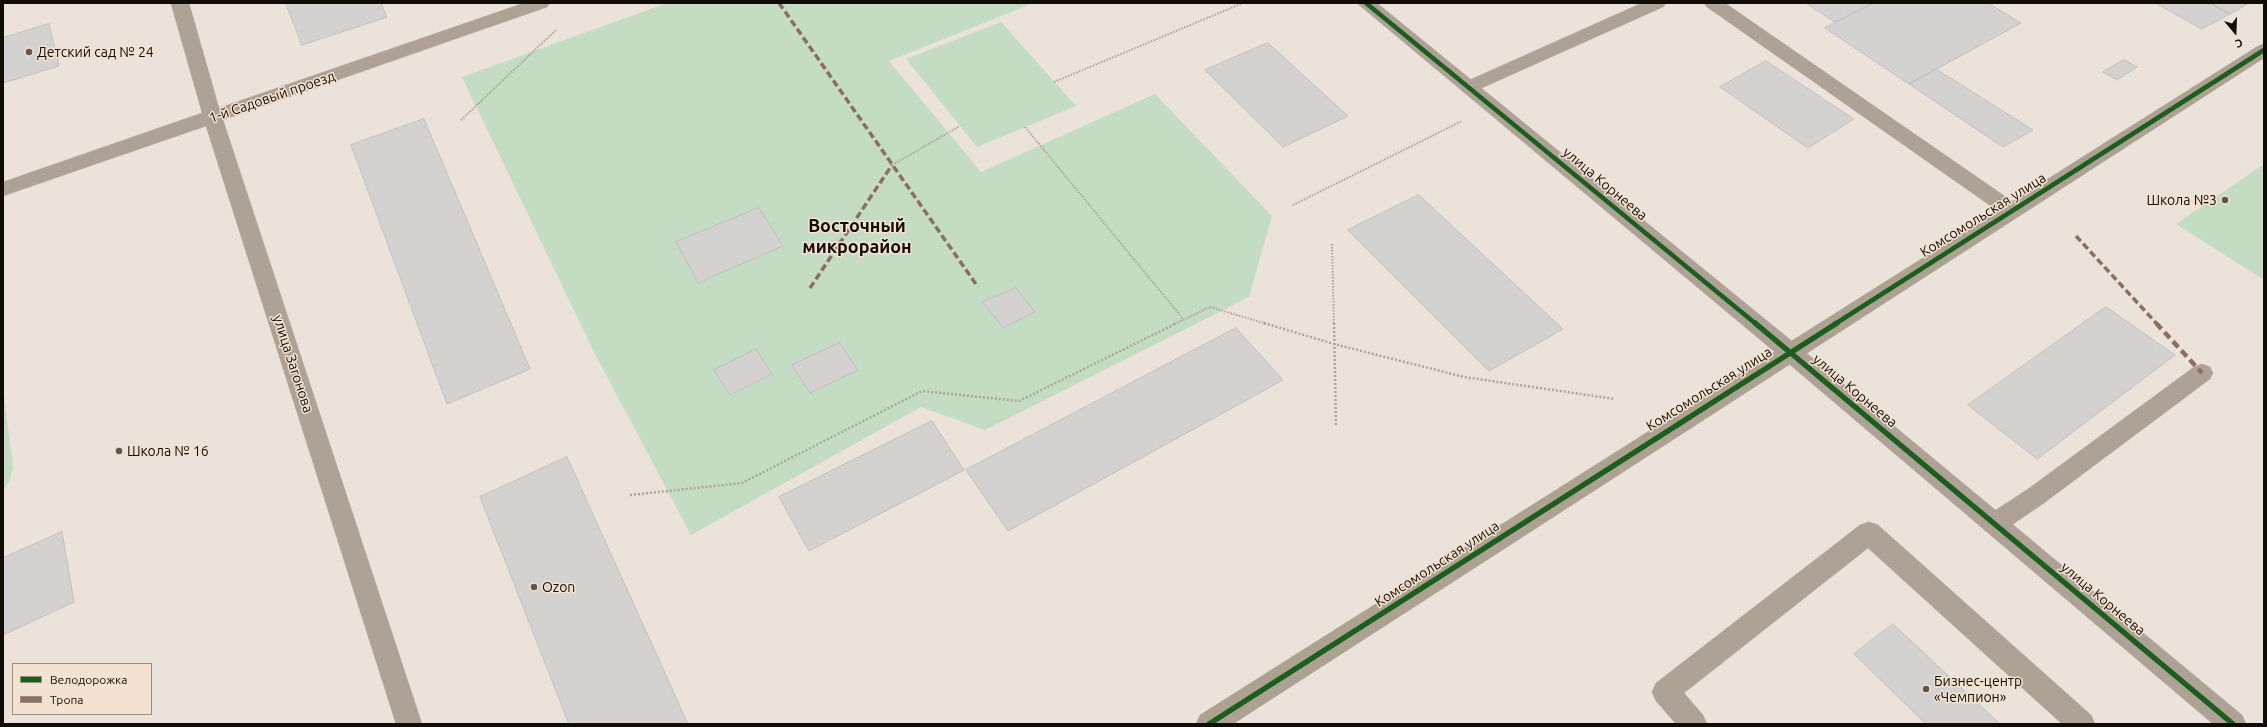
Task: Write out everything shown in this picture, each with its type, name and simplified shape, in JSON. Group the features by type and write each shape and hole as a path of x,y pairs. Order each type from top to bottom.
{"street":[{"name":"улица Загонова","path":"180,3 214,117 409,724"},
{"name":"1-й Садовый проезд","path":"3,189 541,3"},
{"name":"улица Корнеева","path":"1366,3 1790,352 2233,724"},
{"path":"1469,87 1657,3"},
{"path":"1713,3 2012,211"},
{"name":"Комсомольская улица","path":"1209,724 2264,50"},
{"path":"1994,524 2036,496 2202,373"},
{"path":"1694,724 1665,692 1869,533 2082,724"}],"path":[{"path":"1054,82 1243,3"},
{"path":"461,120 560,25"},
{"path":"1293,205 1462,121"},
{"path":"892,165 960,126"},
{"path":"1025,127 1184,320"},
{"path":"1332,244 1336,426"},
{"path":"630,495 742,484 922,391 1019,401 1210,307 1334,344 1464,376 1615,399"}],"green space":[{"path":"667,3 1034,3 889,61 981,172 1155,94 1272,216 1249,297 985,430 921,407 691,535 595,354 462,77"},
{"path":"1001,22 1076,106 977,147 906,59"},
{"path":"2264,164 2264,280 2176,224"},
{"path":"3,388 13,467 9,482 3,490"}],"building":[{"path":"286,3 381,3 387,17 302,45"},
{"path":"1806,3 1874,3 1835,22"},
{"path":"1874,3 1988,3 2021,23 1909,84 1825,28"},
{"path":"2156,3 2210,3 2230,14 2202,29"},
{"path":"2210,3 2249,3 2230,14"},
{"name":"Детский сад № 24","path":"49,24 59,66 3,83 3,38"},
{"path":"1268,43 1348,116 1283,147 1205,70"},
{"path":"2124,60 2137,67 2117,80 2103,72"},
{"path":"1766,61 1854,119 1808,148 1720,87"},
{"path":"1936,69 2033,130 2003,147 1909,84"},
{"path":"424,119 530,369 447,404 351,145"},
{"path":"1419,195 1563,329 1489,371 1348,230"},
{"path":"759,208 783,246 698,283 676,242"},
{"path":"1016,288 1035,312 1003,328 983,302"},
{"path":"2106,307 2175,355 2037,459 1968,405"},
{"path":"1236,328 1283,380 1008,531 966,470"},
{"path":"840,343 858,370 810,393 792,365"},
{"path":"756,349 772,374 730,395 714,370"},
{"path":"932,421 964,470 809,551 779,497"},
{"path":"567,457 688,724 569,724 480,497"},
{"path":"62,532 74,602 3,635 3,558"},
{"name":"Бизнес-центр «Чемпион»","path":"1893,624 2000,724 1926,724 1854,654"}],"marked path":[{"path":"779,3 978,287"},
{"path":"810,288 892,165"},
{"path":"2076,236 2202,373"}],"cycle path":[{"path":"1366,3 1790,352 2233,724"},
{"path":"1209,724 2264,50"}],"place":[{"name":"Детский сад № 24","path":"29,52"},
{"name":"Школа №3","path":"2225,200"},
{"name":"Школа № 16","path":"119,451"},
{"name":"Ozon","path":"534,587"},
{"name":"Бизнес-центр «Чемпион»","path":"1926,689"}],"district":[{"name":"Восточный микрорайон","path":"857,236"}]}
